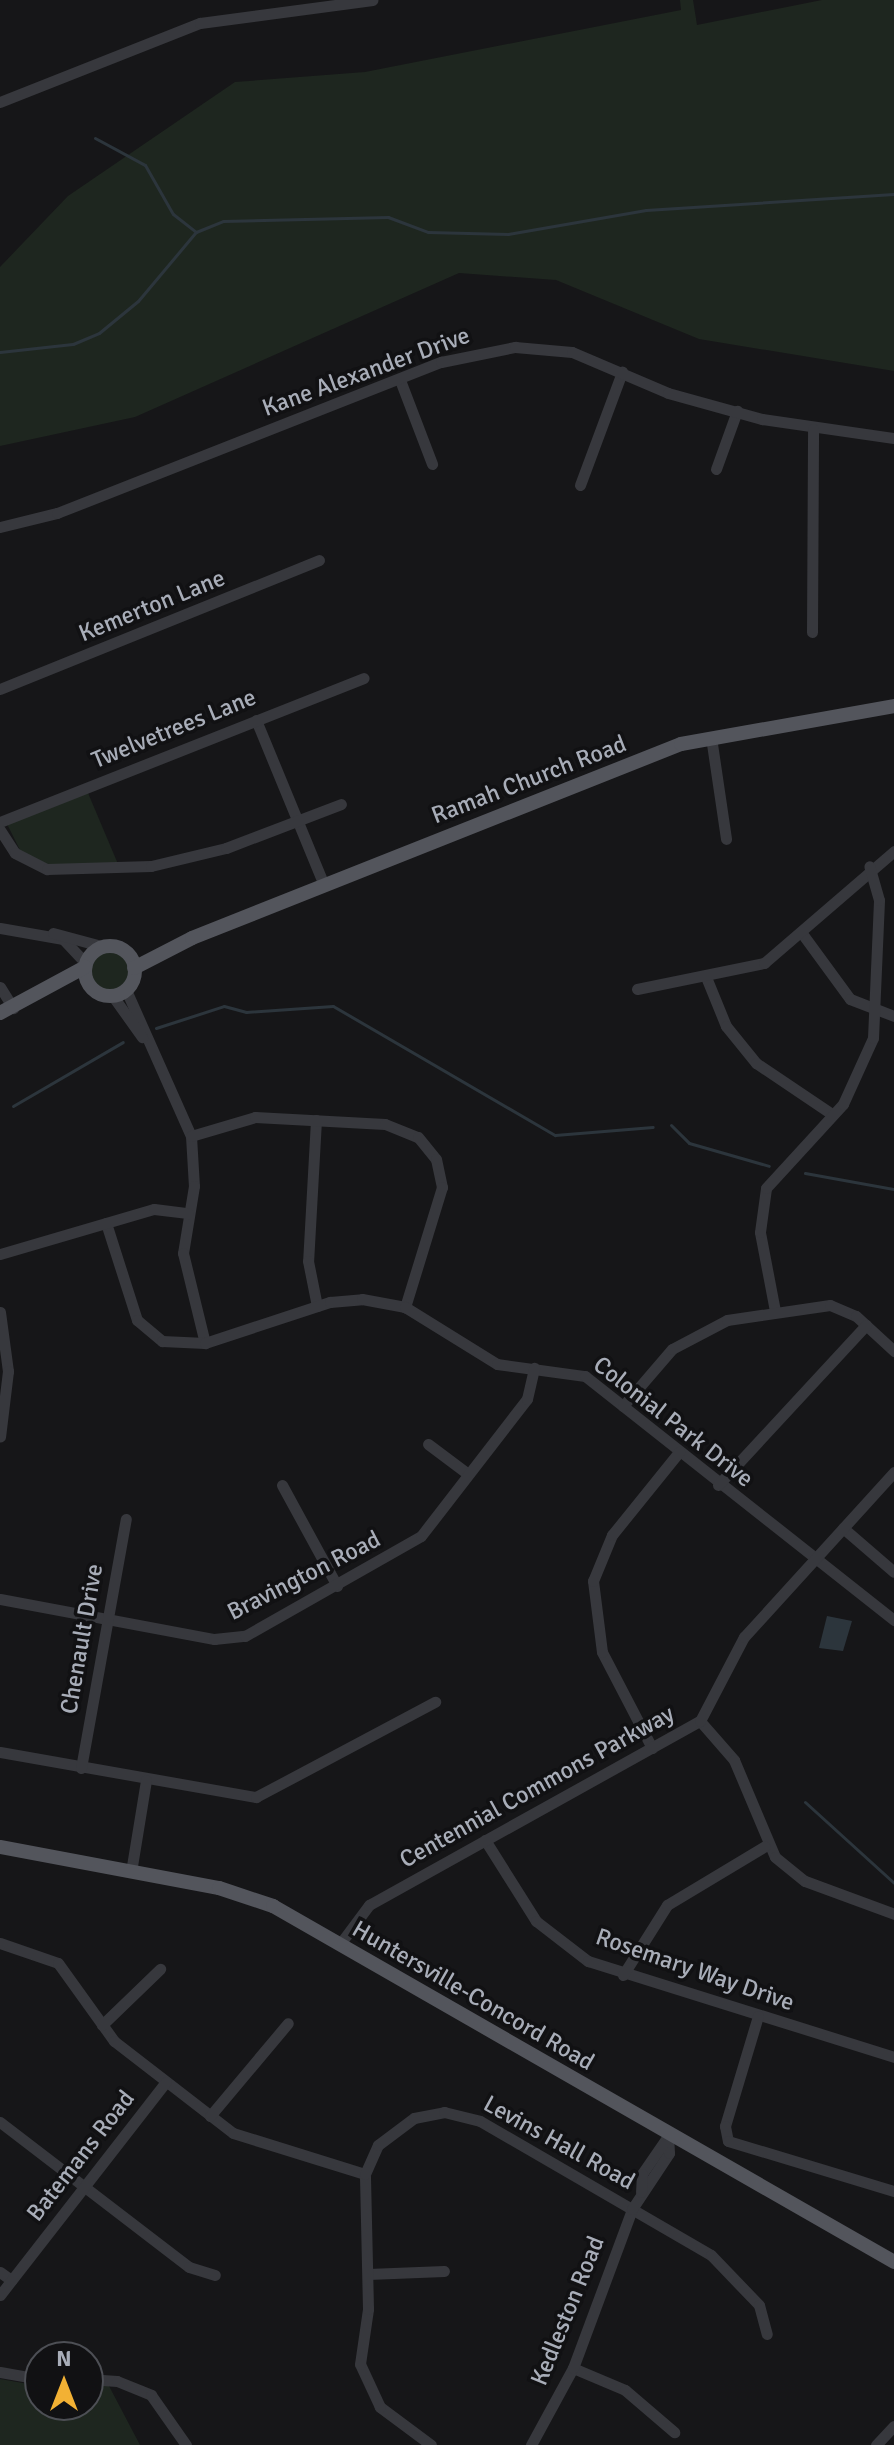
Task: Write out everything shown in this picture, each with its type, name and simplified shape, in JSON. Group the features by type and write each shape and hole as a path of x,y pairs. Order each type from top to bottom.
{"main road":[{"name":"Ramah Church Road","path":"134,968 192,938 324,885 711,737 894,706"},
{"name":"Ramah Church Road","path":"105,947 127,953 192,938"},
{"path":"13,1008 85,966 105,947"},
{"path":"13,1008 89,986 119,992 134,968 127,953"},
{"path":"85,966 89,986"},
{"name":"Huntersville-Concord Road","path":"0,1847 238,1893 340,1944 668,2136 894,2262"}],"street":[{"path":"0,102 200,23 372,0"},
{"name":"Kane Alexander Drive","path":"0,527 57,513 458,357 515,347 572,352 737,411 813,429 894,438"},
{"path":"580,485 622,372"},
{"path":"400,380 432,464"},
{"path":"716,469 737,411"},
{"path":"812,632 813,429"},
{"name":"Kemerton Lane","path":"0,689 319,560"},
{"name":"Twelvetrees Lane","path":"0,822 364,678"},
{"path":"256,720 324,885"},
{"path":"711,737 726,839"},
{"path":"0,830 25,860 61,870 169,863 341,804"},
{"path":"637,989 764,963 869,866 894,851"},
{"path":"775,1311 760,1232 763,1199 832,1114 866,1061 877,1015 879,900 869,866"},
{"path":"0,928 40,934 77,934 105,947"},
{"path":"801,932 832,983 877,1015 894,1016"},
{"path":"40,934 74,945 85,966"},
{"path":"706,977 726,1026 756,1063 832,1114"},
{"path":"0,987 13,1008"},
{"path":"119,992 191,1136 186,1280 205,1343"},
{"path":"191,1136 255,1117 403,1128 436,1159 439,1201 405,1307"},
{"path":"316,1120 308,1261 317,1306"},
{"path":"0,1254 154,1209 188,1213"},
{"name":"Colonial Park Drive","path":"106,1223 137,1320 162,1341 205,1343 317,1306 362,1299 405,1307 497,1364 585,1376 812,1561 894,1620"},
{"path":"623,1406 692,1334 775,1311 830,1305 866,1325 894,1351"},
{"path":"0,1312 8,1371 0,1437"},
{"path":"718,1485 866,1325"},
{"name":"Bravington Road","path":"0,1599 106,1621 237,1639 337,1586 421,1536 527,1399 534,1368"},
{"path":"428,1444 468,1474"},
{"path":"652,1748 602,1652 593,1581 612,1535 679,1452"},
{"name":"Centennial Commons Parkway","path":"340,1944 369,1905 700,1721 744,1637 894,1472"},
{"path":"282,1485 337,1586"},
{"name":"Chenault Drive","path":"81,1768 126,1519"},
{"path":"843,1528 894,1572"},
{"path":"0,1752 146,1780 266,1795 435,1702"},
{"path":"700,1721 734,1760 765,1846 805,1881 894,1914"},
{"path":"131,1872 146,1780"},
{"name":"Rosemary Way Drive","path":"485,1840 536,1921 588,1961 623,1975 894,2057"},
{"path":"623,1975 667,1905 765,1846"},
{"path":"0,1943 58,1963 102,2025 210,2116 258,2145 365,2174 368,2274 360,2364 366,2387 380,2407 431,2445"},
{"path":"102,2025 160,1969"},
{"path":"758,2016 725,2126 728,2141 894,2191"},
{"path":"210,2116 288,2023"},
{"name":"Batemans Road","path":"0,2295 166,2082"},
{"name":"Levins Hall Road","path":"365,2174 395,2128 454,2113 632,2209 729,2267 759,2305 767,2334"},
{"path":"0,2122 189,2267 215,2275"},
{"name":"Kedleston Road","path":"531,2445 573,2368 632,2209 669,2153 668,2136"},
{"path":"368,2274 444,2271"},
{"path":"0,2272 11,2280"},
{"path":"573,2368 625,2390 674,2432"},
{"path":"0,2372 24,2376"},
{"path":"104,2380 117,2381 151,2395 186,2445"},
{"path":"876,2445 894,2426"}],"shaded area":[{"path":"680,0 693,0 697,25 822,0 894,0 894,371 699,339 556,280 459,273 135,417 0,446 0,267 68,196 235,82 365,72 681,10"},
{"path":"88,793 118,864 42,864 21,852 7,824"},
{"path":"110,946 127,954 135,971 127,988 110,996 93,988 85,971 93,954"},
{"path":"827,1616 852,1621 843,1651 819,1648"},
{"path":"0,2379 24,2383 24,2421 104,2421 104,2386 109,2386 140,2445 0,2445"}],"waterway":[{"path":"95,138 145,165 173,214 196,232"},
{"path":"0,352 73,344 99,333 138,301 196,232 223,221 388,217 428,232 508,234 646,210 894,194"},
{"path":"156,1028 224,1006 246,1012 333,1006 555,1135 653,1127"},
{"path":"13,1106 123,1042"},
{"path":"671,1125 689,1143 769,1166"},
{"path":"805,1173 894,1189"},
{"path":"805,1802 894,1883"}]}
